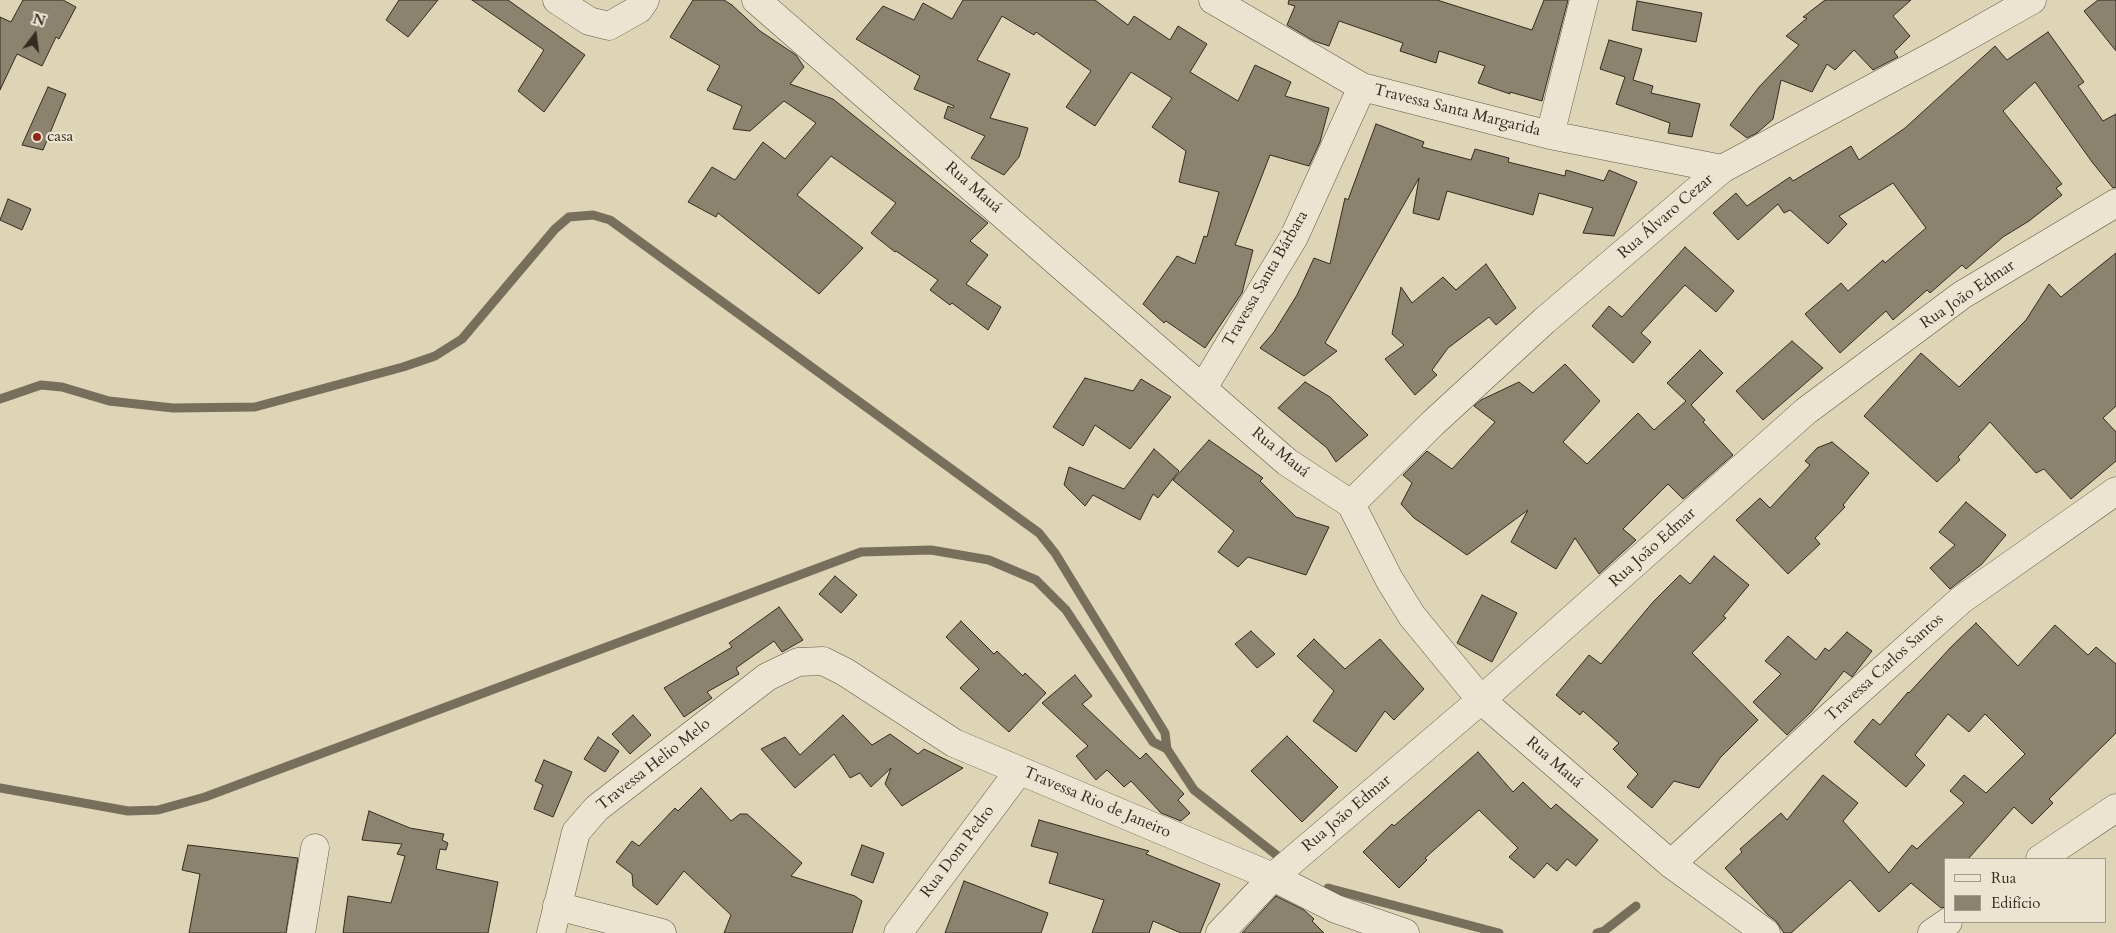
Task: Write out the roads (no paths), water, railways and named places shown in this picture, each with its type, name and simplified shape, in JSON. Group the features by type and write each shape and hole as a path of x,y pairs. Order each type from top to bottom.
{"street":[{"path":"557,0 589,21 609,26 639,8 645,0"},
{"name":"Rua Mauá","path":"756,0 1287,462 1351,504 1389,578 1412,616 1481,700 1671,864 1766,933"},
{"name":"Travessa Santa Margarida","path":"1213,0 1362,87 1550,135 1722,169"},
{"path":"1550,135 1584,0"},
{"name":"Rua Álvaro Cezar","path":"1351,504 1433,423 1544,321 1722,169 1940,52 2032,0"},
{"name":"Travessa Santa Bárbara","path":"1203,388 1294,237 1362,87"},
{"name":"Rua João Edmar","path":"1220,933 1273,877 1481,700 1806,411 1962,295 2116,203"},
{"name":"Travessa Carlos Santos","path":"1671,864 1832,715 1961,600 2116,491"},
{"name":"Travessa Rio de Janeiro","path":"798,662 823,661 845,672 954,743 1273,877 1336,909 1405,933"},
{"name":"Travessa Helio Melo","path":"551,933 556,906 576,832 597,808 767,677 798,662"},
{"name":"Rua Dom Pedro","path":"898,933 1019,771"},
{"path":"2041,858 2116,808"},
{"path":"301,933 315,848"},
{"path":"556,906 662,933"},
{"path":"1932,933 1947,923"}],"waterway":[{"path":"0,399 41,385 62,387 109,401 173,408 255,407 403,367 435,356 462,339 555,229 569,217 593,215 610,220 1039,533 1055,553 1165,733 1167,749 1194,790 1279,857"},
{"path":"0,788 128,811 158,810 205,797 861,552 931,550 989,560 1036,580 1066,610 1153,742 1167,749"},
{"path":"1328,888 1499,933"},
{"path":"1597,933 1604,931 1636,906"}],"place":[{"name":"casa","path":"37,137"}]}
